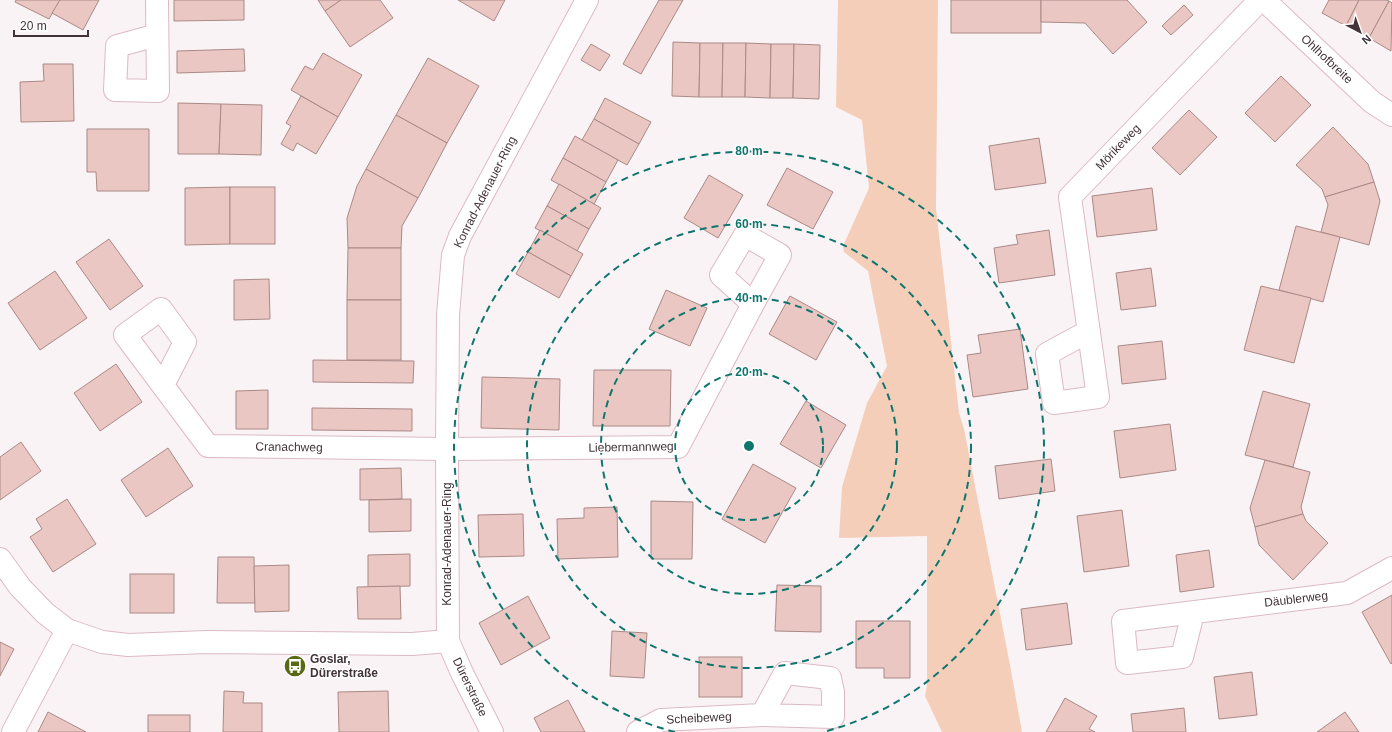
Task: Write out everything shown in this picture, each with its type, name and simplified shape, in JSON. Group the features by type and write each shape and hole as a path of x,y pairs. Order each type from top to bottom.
{"street":[{"path":"157,0 157,35"},
{"name":"Konrad-Adenauer-Ring","path":"448,641 448,315 453,255 460,236 587,0"},
{"name":"Mörikeweg","path":"1090,331 1070,197 1260,0"},
{"name":"Ohlhofbreite","path":"1264,0 1372,102 1392,115"},
{"name":"Liebermannweg","path":"447,449 678,447 753,304"},
{"name":"Cranachweg","path":"163,384 208,446 447,449"},
{"path":"0,559 20,587 45,613 67,630 102,642 128,645 207,642 412,644 448,641"},
{"name":"Däublerweg","path":"1194,613 1347,593 1392,568"},
{"path":"13,732 67,630"},
{"name":"Dürerstraße","path":"448,641 462,673 492,732"},
{"name":"Scheibeweg","path":"638,732 661,720 762,715"}],"shaded area":[{"path":"838,0 938,0 936,208 959,413 964,429 1022,732 942,732 925,696 927,686 927,536 839,538 842,487 867,403 887,366 868,271 844,252 843,246 869,188 862,120 836,107"}],"building":[{"path":"16,0 60,0 49,19 15,2"},
{"path":"60,0 99,0 83,30 52,13"},
{"path":"174,0 244,0 244,20 174,21"},
{"path":"318,0 341,0 325,11"},
{"path":"341,0 380,0 393,18 350,47 325,11"},
{"path":"458,0 505,0 494,21"},
{"path":"659,0 683,0 641,74 623,64"},
{"path":"951,0 1041,0 1041,33 951,33"},
{"path":"1041,0 1127,0 1147,22 1113,54 1085,23 1041,22"},
{"path":"1329,0 1359,0 1346,26 1322,13"},
{"path":"1359,0 1389,1 1369,38 1346,26"},
{"path":"1389,1 1392,3 1391,51 1369,38"},
{"path":"1184,5 1193,15 1171,35 1162,26"},
{"path":"673,42 700,43 699,97 672,96"},
{"path":"700,43 723,43 722,97 699,97"},
{"path":"723,43 746,43 745,97 722,97"},
{"path":"746,43 771,44 770,98 745,97"},
{"path":"591,44 610,55 600,71 581,60"},
{"path":"771,44 794,44 793,98 770,98"},
{"path":"794,44 820,45 819,99 793,98"},
{"path":"244,49 245,71 177,73 177,51"},
{"path":"323,53 362,75 338,117 291,90 305,66 313,70"},
{"path":"428,58 479,86 447,143 396,115"},
{"path":"43,64 73,64 74,121 21,122 20,82 44,81"},
{"path":"1281,76 1311,105 1275,142 1245,113"},
{"path":"301,96 338,117 316,154 297,143 293,151 281,144 291,126 286,123"},
{"path":"605,98 651,122 639,144 594,119"},
{"path":"178,103 221,104 219,154 178,154"},
{"path":"221,104 262,105 261,155 219,154"},
{"path":"1189,110 1217,137 1180,175 1152,148"},
{"path":"396,115 447,143 418,198 366,169"},
{"path":"594,119 639,144 627,165 582,140"},
{"path":"1333,127 1368,164 1374,182 1325,197 1322,189 1296,165"},
{"path":"87,129 149,129 149,191 97,191 96,172 87,172"},
{"path":"575,136 618,160 606,182 563,158"},
{"path":"1039,138 1046,183 995,190 989,146"},
{"path":"563,158 606,182 594,204 551,180"},
{"path":"787,168 833,192 813,229 767,205"},
{"path":"366,169 418,198 402,226 401,248 348,248 347,218 357,186"},
{"path":"709,175 743,195 718,238 684,218"},
{"path":"1374,182 1380,201 1369,245 1321,232 1328,205 1325,197"},
{"path":"559,184 601,208 589,229 547,206"},
{"path":"230,187 230,244 185,245 185,188"},
{"path":"230,187 275,187 275,244 230,244"},
{"path":"1152,188 1157,230 1097,237 1092,196"},
{"path":"547,206 589,229 577,251 535,228"},
{"path":"1296,226 1340,237 1323,302 1279,290"},
{"path":"540,230 583,254 571,276 528,252"},
{"path":"1049,230 1055,275 999,283 994,248 1018,244 1016,235"},
{"path":"109,239 143,286 110,310 76,262"},
{"path":"348,248 401,248 401,300 347,300"},
{"path":"528,252 571,276 559,298 516,274"},
{"path":"1151,268 1156,306 1121,310 1116,273"},
{"path":"55,271 87,318 40,350 8,303"},
{"path":"269,279 270,319 234,320 234,280"},
{"path":"1261,286 1311,298 1294,363 1244,350"},
{"path":"666,290 707,308 690,346 649,329"},
{"path":"790,296 837,322 816,360 769,334"},
{"path":"347,300 401,300 401,360 347,360"},
{"path":"1020,329 1028,389 973,397 967,355 981,353 978,335"},
{"path":"1162,341 1166,379 1122,384 1118,346"},
{"path":"313,360 414,361 413,383 313,382"},
{"path":"116,364 142,402 100,431 74,393"},
{"path":"594,370 671,370 670,426 593,426"},
{"path":"482,377 560,379 559,430 481,428"},
{"path":"268,390 268,429 236,429 236,391"},
{"path":"1263,391 1310,404 1293,467 1245,455"},
{"path":"806,401 846,425 821,468 780,444"},
{"path":"312,408 412,409 412,431 312,430"},
{"path":"1170,424 1176,470 1120,478 1114,431"},
{"path":"21,442 41,471 0,500 0,457"},
{"path":"168,448 193,486 146,517 121,480"},
{"path":"1051,459 1055,491 999,499 995,466"},
{"path":"1265,460 1310,472 1301,507 1303,514 1255,527 1250,508"},
{"path":"753,464 796,488 765,543 722,519"},
{"path":"401,468 402,499 360,500 360,469"},
{"path":"67,499 96,544 53,572 30,537 42,529 36,519"},
{"path":"411,499 411,531 369,532 369,500"},
{"path":"651,501 693,502 692,559 651,559"},
{"path":"617,507 618,557 558,559 557,519 584,518 584,508"},
{"path":"1122,510 1129,566 1084,572 1077,516"},
{"path":"523,514 524,556 479,557 478,515"},
{"path":"1303,514 1306,521 1328,543 1293,580 1259,545 1255,527"},
{"path":"1209,550 1214,587 1180,592 1176,555"},
{"path":"410,554 410,586 368,587 368,555"},
{"path":"218,557 254,557 255,603 217,603"},
{"path":"289,565 289,611 255,612 254,566"},
{"path":"130,574 174,574 174,613 130,613"},
{"path":"777,585 821,586 821,632 775,631"},
{"path":"400,586 401,619 358,619 357,587"},
{"path":"1392,595 1392,663 1391,664 1362,612"},
{"path":"528,596 550,638 501,665 479,623"},
{"path":"1067,603 1072,644 1026,650 1021,609"},
{"path":"856,621 910,621 910,678 884,678 884,668 856,668"},
{"path":"612,631 647,633 644,678 610,676"},
{"path":"0,642 14,649 0,676"},
{"path":"699,657 742,657 742,697 699,697"},
{"path":"1252,672 1257,715 1219,719 1214,677"},
{"path":"224,691 244,692 243,703 262,703 262,732 223,732"},
{"path":"388,691 389,732 339,732 338,692"},
{"path":"1065,698 1097,716 1089,729 1095,732 1046,732"},
{"path":"568,700 585,732 541,732 534,718"},
{"path":"1184,708 1186,732 1133,732 1131,714"},
{"path":"48,712 86,732 38,732"},
{"path":"1345,712 1359,732 1317,732"},
{"path":"148,715 190,715 190,732 148,732"}],"place":[{"name":"Goslar, Dürerstraße","path":"295,666"}]}
